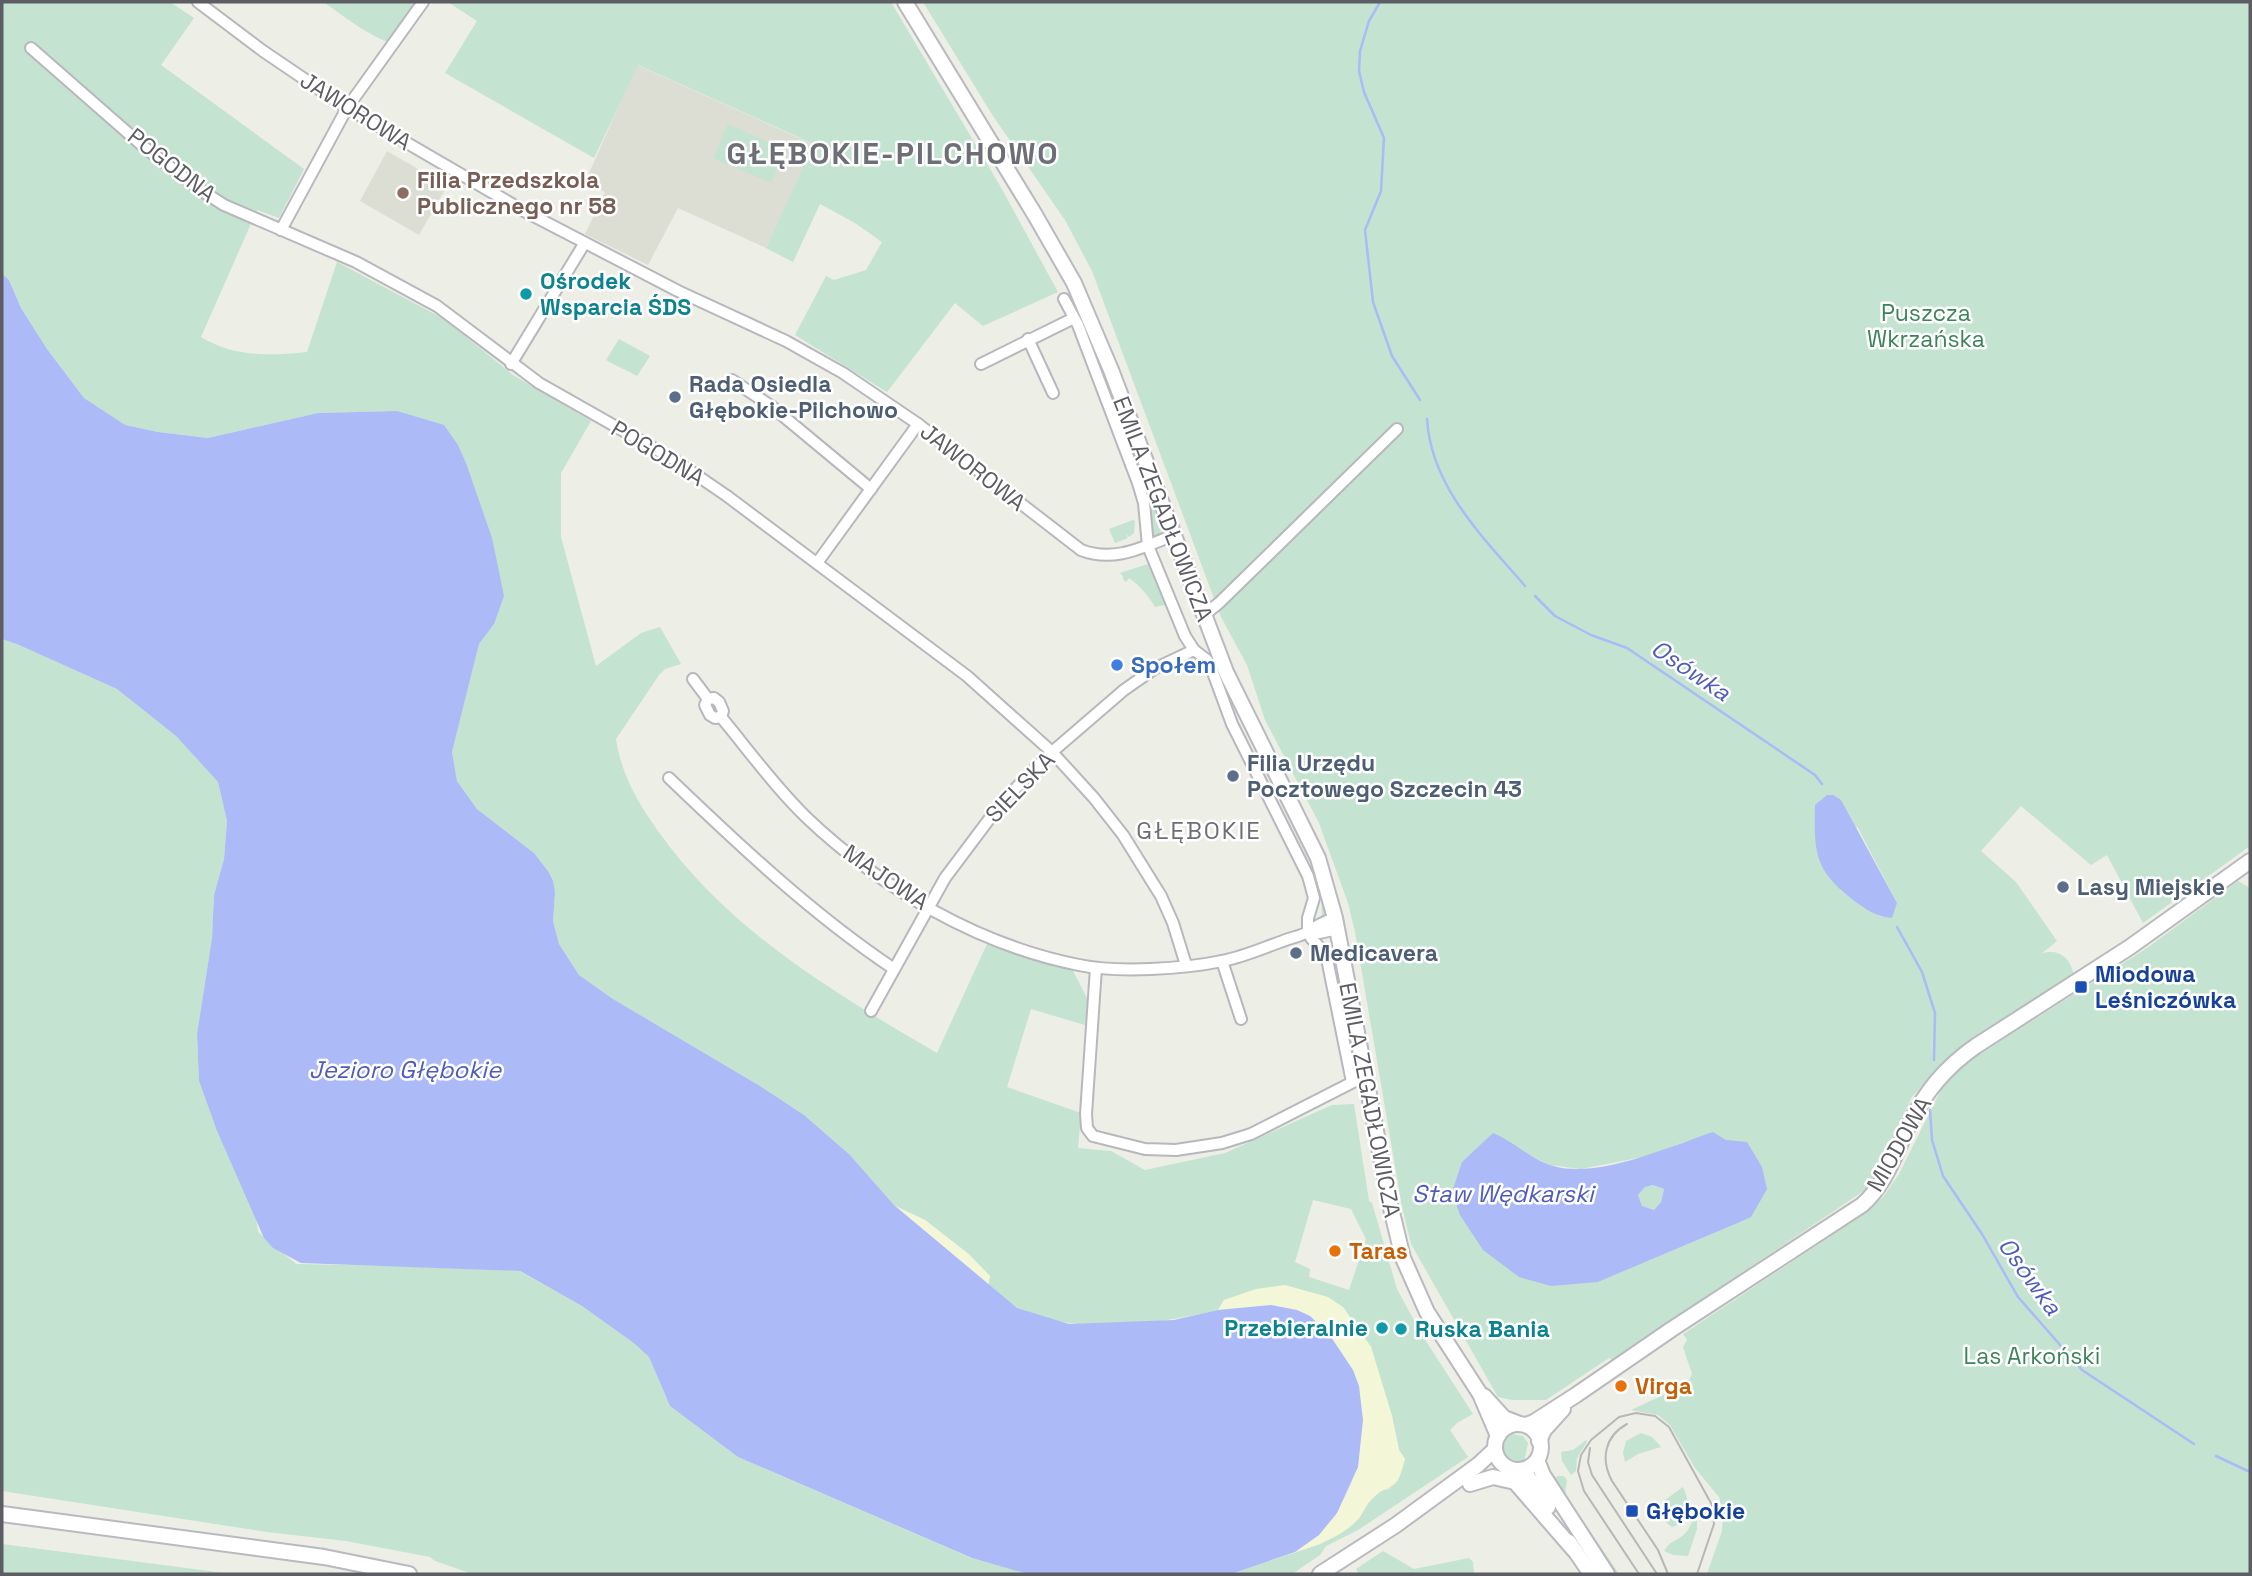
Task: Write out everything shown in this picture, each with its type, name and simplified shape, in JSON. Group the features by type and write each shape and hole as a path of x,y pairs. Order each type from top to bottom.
{"main road":[{"name":"EMILA ZEGADŁOWICZA","path":"905,2 1074,283 1240,702 1318,858 1337,923 1359,1080 1406,1266 1435,1327 1480,1394 1496,1443"},
{"name":"MIODOWA","path":"1521,1424 1534,1422 1576,1395 1861,1205 1881,1184 1920,1104 1936,1082 1957,1061 2130,947 2250,862"},
{"name":"EMILA ZEGADŁOWICZA","path":"1480,1394 1504,1418 1521,1424"},
{"name":"MIODOWA","path":"1539,1441 1544,1430 1576,1395"},
{"path":"1396,1525 1478,1465 1506,1428 1521,1424 1535,1433 1539,1441 1537,1460 1543,1475 1606,1574"},
{"path":"1496,1443 1503,1464"},
{"path":"1519,1470 1531,1466 1537,1460"},
{"path":"1503,1464 1519,1470 1532,1482 1591,1574"},
{"path":"1320,1574 1396,1525 1503,1464"},
{"path":"1470,1483 1493,1477 1515,1482 1574,1550"},
{"path":"2,1514 324,1557 408,1574"}],"street":[{"name":"JAWOROWA","path":"198,2 263,51 347,108 524,211 678,291 758,327 855,381 918,424 1081,550 1096,555 1115,556 1174,536"},
{"path":"281,230 347,108 423,2"},
{"name":"POGODNA","path":"31,48 181,177 224,205 356,262 429,301 548,389 673,459 967,676 1052,752 1094,798 1144,867 1173,923 1186,965"},
{"path":"511,364 584,243"},
{"path":"1064,299 1074,318 1141,494 1148,546 1185,636 1194,650 1211,667 1232,724 1308,876 1314,898 1308,918 1308,932 1326,954 1359,1080 1251,1134 1222,1143 1192,1148 1145,1149 1093,1136 1087,1128 1086,1114 1096,968"},
{"path":"981,365 1074,318"},
{"path":"1028,339 1053,393"},
{"path":"732,380 771,405 871,489"},
{"path":"817,563 918,424"},
{"path":"1204,615 1397,429"},
{"name":"SIELSKA","path":"871,1011 928,907 986,822 1009,795 1052,752 1133,682 1194,650"},
{"name":"MAJOWA","path":"693,679 708,699 714,698 719,702 723,711 721,718 757,765 806,817 859,863 928,907 1003,943 1062,961 1096,968 1120,969 1222,961 1308,932 1317,924 1337,923"},
{"path":"669,778 799,897 855,943 894,969"},
{"path":"1222,961 1241,1019"}],"shaded area":[{"path":"637,65 815,145 766,248 678,208 648,265 585,234 605,192 585,182"},
{"name":"Filia Przedszkola Publicznego nr 58","path":"387,151 447,186 419,235 360,201"}],"green space":[{"path":"2,2 170,2 194,18 161,65 304,169 279,218 257,210 201,337 213,344 239,352 307,352 337,262 444,319 513,375 591,421 561,473 561,537 596,666 641,633 660,627 681,664 665,669 659,675 616,739 626,776 637,799 686,867 750,929 785,957 860,1007 937,1053 987,944 1073,971 1089,1002 1085,1025 1031,1009 1007,1087 1081,1113 1078,1148 1111,1151 1145,1170 1225,1153 1332,1105 1354,1104 1369,1201 1372,1203 1397,1289 1422,1335 1473,1414 1450,1430 1468,1457 1358,1530 1326,1546 1320,1555 1291,1574 1231,1574 1321,1544 1359,1518 1380,1491 1389,1489 1405,1459 1399,1450 1392,1416 1371,1347 1343,1307 1262,1289 1224,1300 1218,1310 1144,1323 1066,1323 1019,1309 988,1286 990,1276 969,1254 925,1220 894,1205 850,1155 804,1115 613,999 579,975 559,944 553,921 555,893 548,871 534,853 477,809 457,781 452,752 479,644 494,624 477,499 458,445 413,417 397,411 318,413 208,438 124,425 84,398 47,349 21,308 9,280 2,274","holes":["1313,1200 1351,1209 1366,1239 1349,1290 1309,1277 1310,1269 1295,1262"]},
{"path":"324,2 427,2 398,46 368,33"},
{"path":"448,2 891,2 999,184 1058,292 983,326 955,303 887,392 795,335 826,276 834,280 866,270 882,242 820,204 793,262 766,248 814,144 638,65 594,158 445,73 477,21"},
{"name":"Puszcza Wkrzańska","path":"923,2 2250,2 2250,846 2143,923 2107,855 2091,865 2021,806 1981,851 2016,882 2057,941 2041,954 2052,952 2062,955 2069,962 2073,973 1963,1045 1942,1063 1912,1097 1868,1188 1612,1360 1609,1358 1546,1400 1512,1400 1498,1397 1411,1244 1402,1207 1355,932 1348,903 1319,823 1265,720 1247,665 1221,617 1092,271 1065,220 993,116","holes":["1857,826 1897,903 1882,917 1865,909 1840,890","1713,1133 1726,1140 1733,1225 1598,1282 1462,1162 1533,1157 1550,1165 1581,1169 1658,1154 1678,1144"]},
{"path":"728,124 786,150 771,183 713,158"},
{"path":"1073,290 1164,527 1159,536 1151,535 1148,507 1066,296"},
{"path":"619,339 650,356 637,376 606,360"},
{"path":"1133,520 1134,533 1129,537 1125,533 1128,538 1115,543 1109,529"},
{"path":"1148,564 1165,605 1155,607 1140,588 1129,578 1126,582 1120,573"},
{"path":"2,639 117,689 176,736 218,782 227,821 224,859 214,895 212,938 197,1034 199,1081 217,1131 256,1218 258,1232 296,1264 519,1271 582,1306 635,1344 649,1357 670,1406 738,1457 971,1558 1030,1574 473,1574 430,1557 346,1541 267,1532 2,1491"},
{"path":"1208,640 1246,726 1308,847 1327,905 1327,913 1322,918 1321,891 1314,871 1242,724 1205,641"},
{"name":"Las Arkoński","path":"2238,881 2250,888 2250,1574 1707,1574 1722,1531 1723,1512 1719,1497 1695,1468 1670,1425 1658,1415 1631,1410 1687,1384 1692,1374 1683,1347 1687,1340 1683,1334 1858,1218 1883,1197 1899,1174 1944,1084 1969,1061 2147,948"},
{"path":"1653,1185 1664,1189 1661,1202 1654,1210 1642,1206 1638,1195 1645,1187"},
{"path":"1641,1433 1652,1437 1661,1447 1638,1454 1625,1462 1623,1453 1626,1441"},
{"path":"1512,1434 1523,1436 1528,1443 1524,1463 1507,1458 1501,1449 1505,1438"},
{"path":"1586,1440 1577,1458 1576,1471 1571,1475 1562,1461 1561,1452 1573,1450"},
{"path":"1557,1476 1564,1476 1567,1480 1565,1494 1619,1574 1612,1574 1552,1481"},
{"path":"1683,1487 1688,1505 1686,1513 1683,1523 1672,1527 1662,1519 1672,1512 1665,1500"},
{"path":"1693,1519 1697,1520 1697,1529 1688,1556 1664,1551 1686,1532"},
{"path":"2,1544 232,1574 2,1574"},
{"path":"1383,1551 1414,1569 1469,1558 1473,1562 1474,1574 1359,1574 1356,1569"}],"sand":[{"path":"894,1206 925,1220 968,1254 990,1276 988,1286 984,1280"},
{"path":"1285,1285 1328,1297 1343,1307 1371,1347 1392,1416 1399,1450 1405,1459 1396,1483 1370,1501 1361,1516 1346,1530 1295,1552 1319,1535 1337,1513 1352,1484 1353,1370 1329,1334 1310,1316 1297,1310 1271,1305 1218,1310 1224,1300 1256,1289"}],"water":[{"name":"Jezioro Głębokie","path":"2,274 9,280 21,308 47,349 84,398 125,425 208,438 318,413 397,411 444,425 466,463 492,538 504,596 494,624 479,644 452,752 457,781 477,809 534,853 548,871 555,893 553,921 559,944 579,975 613,999 804,1115 850,1155 894,1205 1017,1308 1069,1324 1174,1320 1218,1310 1271,1305 1297,1310 1310,1316 1329,1334 1353,1370 1359,1386 1363,1420 1358,1467 1337,1513 1319,1535 1295,1552 1231,1574 1028,1574 972,1558 738,1457 670,1406 649,1357 635,1344 582,1306 520,1271 301,1263 273,1248 264,1238 217,1131 199,1081 197,1034 212,938 214,895 224,859 227,821 218,782 176,736 117,689 2,639"},
{"path":"1827,795 1841,800 1897,903 1892,918 1876,914 1857,903 1830,879 1824,869 1816,848 1815,805"},
{"name":"Staw Wędkarski","path":"1713,1132 1726,1140 1747,1142 1762,1167 1767,1189 1751,1217 1598,1282 1551,1286 1519,1277 1483,1250 1460,1215 1452,1192 1462,1162 1493,1133 1542,1162 1568,1169 1588,1169 1632,1160","holes":["1653,1185 1664,1189 1661,1202 1654,1210 1642,1206 1638,1195 1645,1187"]}],"waterway":[{"name":"Osówka","path":"1380,2 1369,21 1360,51 1359,71 1364,92 1384,138 1381,191 1365,230 1373,302 1392,356 1420,400"},
{"name":"Osówka","path":"1427,419 1438,467 1449,489 1477,530 1525,586"},
{"name":"Osówka","path":"1535,596 1555,616 1591,635 1627,648 1815,775 1822,784"},
{"name":"Osówka","path":"1897,927 1922,972 1935,1013 1934,1060"},
{"name":"Osówka","path":"1930,1110 1932,1140 1943,1176 1982,1234 2018,1297 2082,1370 2194,1444"},
{"name":"Osówka","path":"2216,1456 2250,1472"}],"tram line":[{"path":"1639,1574 1584,1491 1578,1471 1581,1455 1591,1440 1619,1417 1636,1413 1655,1416 1669,1427 1712,1505 1714,1524 1697,1574"},
{"path":"1627,1424 1609,1442 1606,1456 1608,1473 1658,1550 1668,1574"},
{"path":"1590,1448 1588,1462 1592,1475 1657,1574"}],"place":[{"name":"Filia Przedszkola Publicznego nr 58","path":"403,193"},
{"name":"Ośrodek Wsparcia ŚDS","path":"526,294"},
{"name":"Rada Osiedla Głębokie-Pilchowo","path":"675,397"},
{"name":"Społem","path":"1117,665"},
{"name":"Filia Urzędu Pocztowego Szczecin 43","path":"1233,776"},
{"name":"Lasy Miejskie","path":"2063,887"},
{"name":"Medicavera","path":"1296,953"},
{"name":"Miodowa Leśniczówka","path":"2081,987"},
{"name":"Taras","path":"1335,1251"},
{"name":"Przebieralnie","path":"1382,1328"},
{"name":"Ruska Bania","path":"1401,1329"},
{"name":"Virga","path":"1621,1386"},
{"name":"Głębokie","path":"1632,1511"}],"district":[{"name":"GŁĘBOKIE-PILCHOWO","path":"893,153"},
{"name":"GŁĘBOKIE","path":"1199,830"}]}
